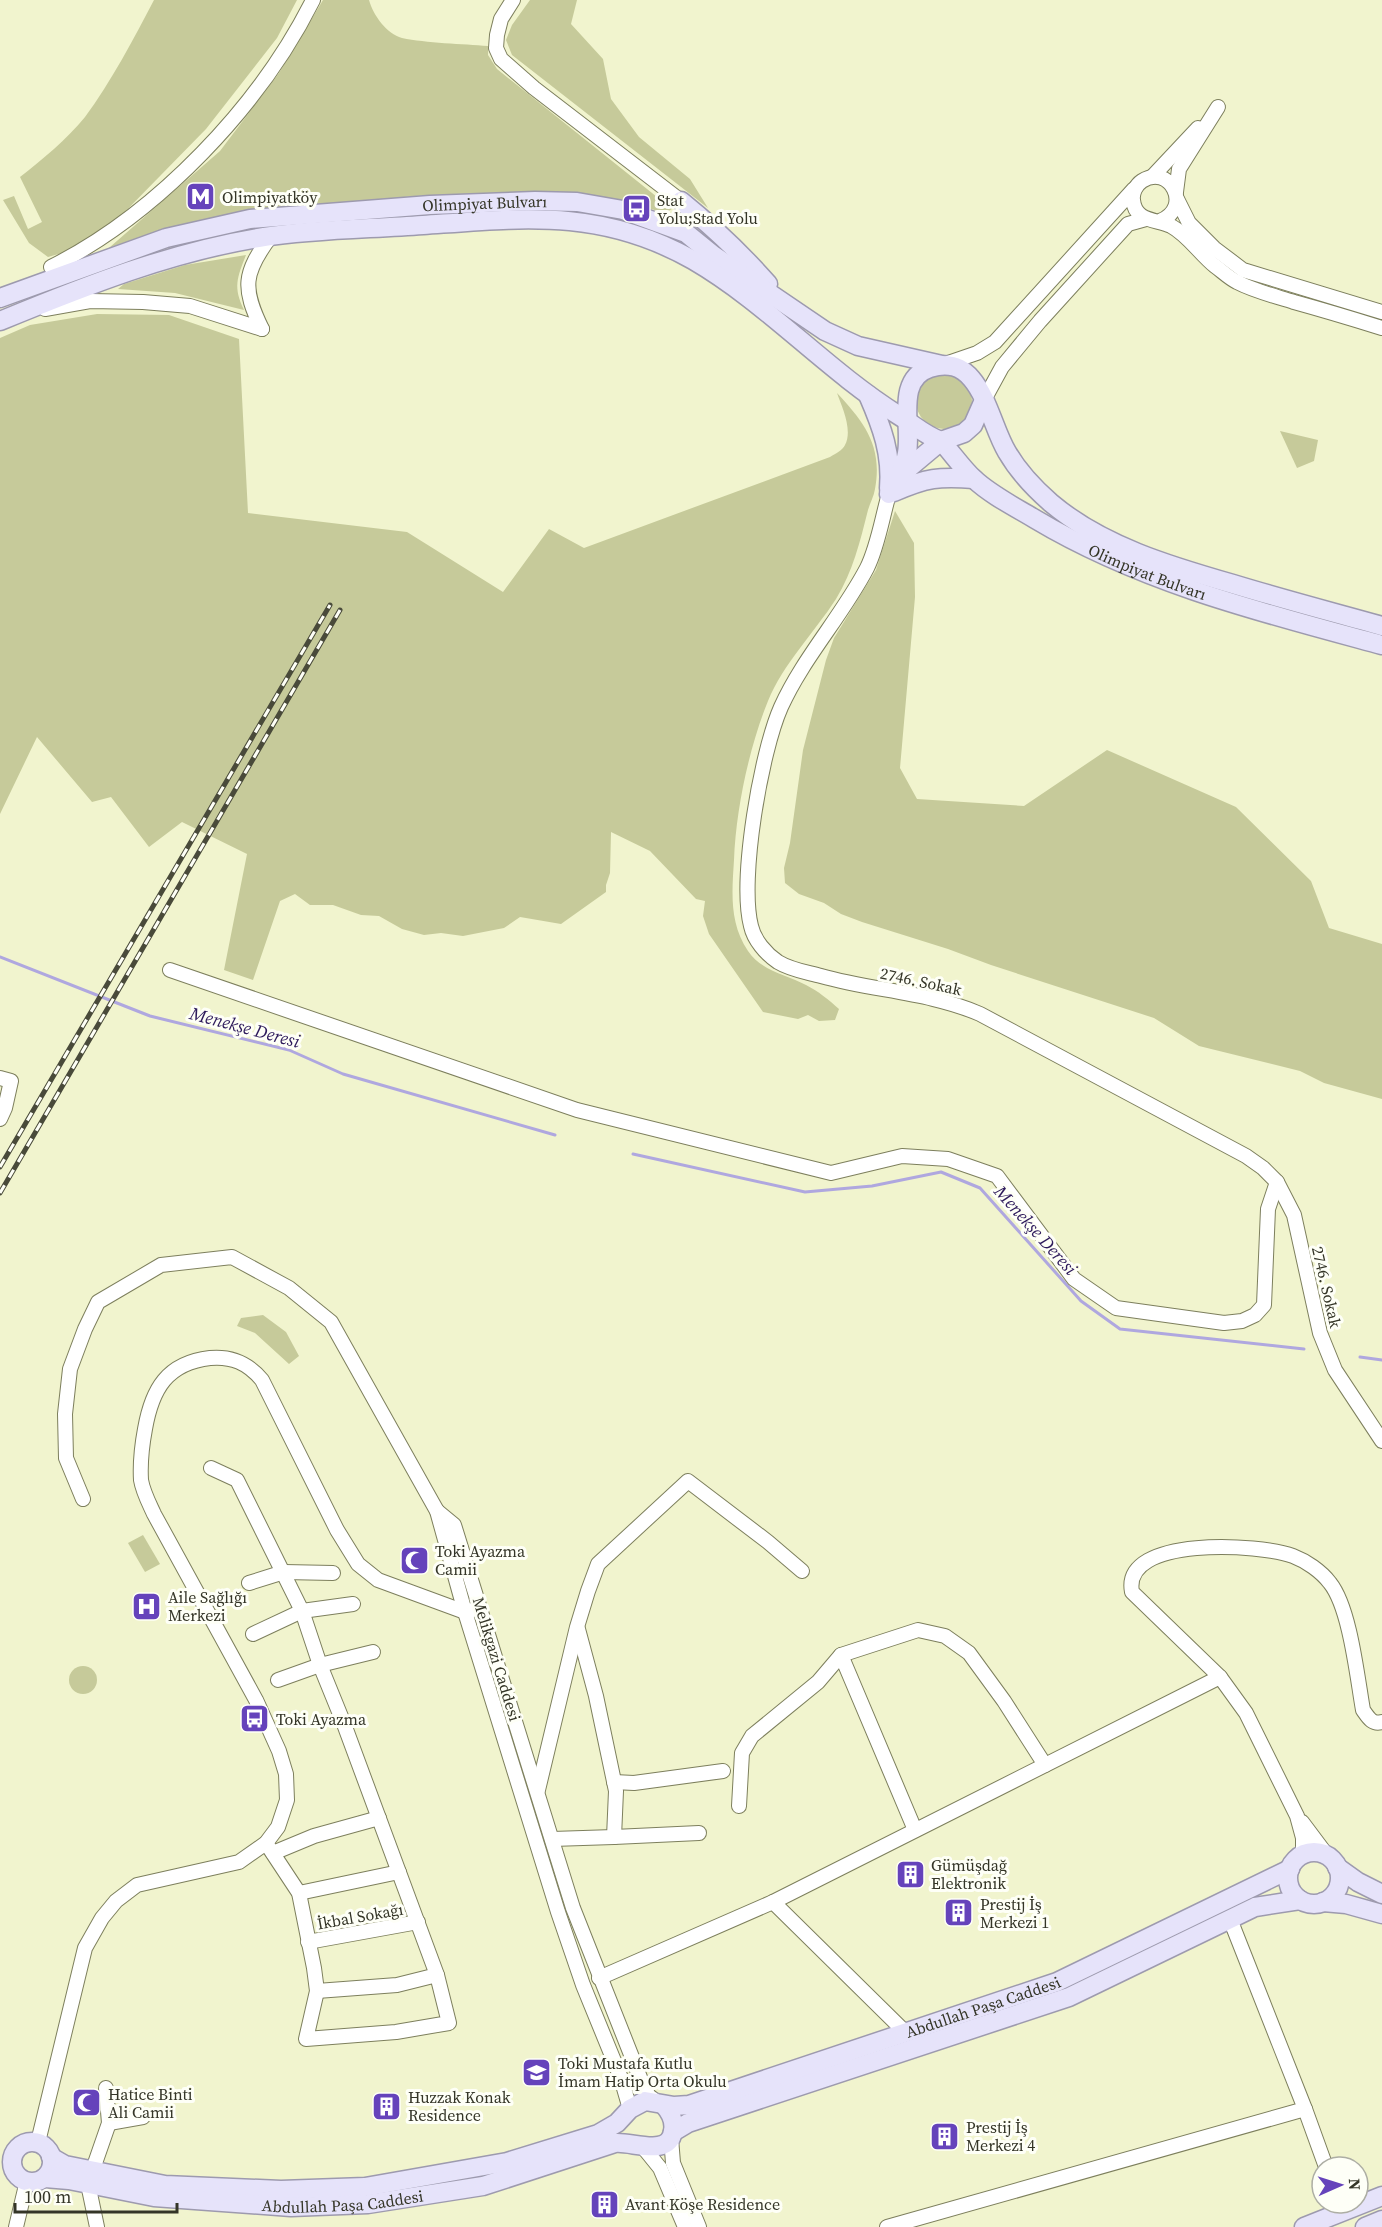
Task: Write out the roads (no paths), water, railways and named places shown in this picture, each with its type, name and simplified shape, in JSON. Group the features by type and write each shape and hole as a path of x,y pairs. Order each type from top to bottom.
{"main road":[{"path":"670,227 678,223 683,213 681,201"},
{"path":"681,201 726,282"},
{"path":"681,201 716,228 785,304"},
{"name":"Olimpiyat Bulvarı","path":"0,298 166,238 250,219 430,205 577,202 623,210 686,233 712,255 825,331 858,346 942,365"},
{"name":"Olimpiyat Bulvarı","path":"0,321 112,277 199,250 271,236 524,218 590,222 668,247 694,261 726,282 867,393 909,422"},
{"path":"942,365 961,369 975,381 984,400 973,425 964,433 941,441 910,467 889,494 905,463 909,422 906,406 908,393 914,381 921,372 942,365"},
{"path":"867,393 887,447 891,470 889,494"},
{"name":"Olimpiyat Bulvarı","path":"984,400 1006,452 1028,480 1052,503 1087,528 1126,548 1194,573 1382,626"},
{"path":"909,422 928,437 941,441"},
{"name":"Olimpiyat Bulvarı","path":"941,441 974,479 1009,504 1055,531 1135,570 1263,613 1382,645"},
{"path":"889,494 919,481 942,477 974,479"},
{"path":"1380,1896 1317,1853 1295,1863 1289,1887 1300,1900 1308,1904 1323,1902 1346,1904 1382,1914"},
{"path":"1323,1902 1338,1888 1339,1874 1333,1862"},
{"name":"Abdullah Paşa Caddesi","path":"36,2180 90,2178 165,2185 281,2190 365,2187 507,2162 598,2134 612,2127 628,2112 645,2101 689,2105 1057,1982 1295,1863"},
{"name":"Abdullah Paşa Caddesi","path":"51,2157 90,2178 154,2197 291,2207 368,2204 483,2186 615,2143 657,2147 688,2123 1069,1997 1255,1907 1300,1900"},
{"path":"660,2103 673,2119 672,2135"},
{"path":"628,2112 627,2133 639,2145"},
{"path":"38,2142 45,2146 51,2157 50,2169 36,2180 19,2177 6,2165 12,2158 9,2146 38,2142"},
{"path":"1304,2227 1326,2215"},
{"path":"1365,2227 1382,2220"}],"street":[{"path":"51,267 80,252 127,220 161,192 226,129 273,66 304,19 313,0"},
{"path":"513,0 501,19 497,35 496,48 501,59 534,88 681,201"},
{"path":"1152,177 1218,107 1179,169 1177,195 1172,213 1160,220"},
{"path":"942,365 977,353 995,342 1134,189 1144,179 1152,177 1167,180 1190,223 1214,248 1243,270 1382,312"},
{"path":"1134,189 1133,203 1140,216 1146,219"},
{"path":"984,400 1002,367 1040,321 1128,224 1146,219 1160,220 1176,229 1208,261 1237,282 1268,294 1382,328"},
{"path":"20,313 90,301 143,302 190,306 262,329 248,294 254,258 271,236"},
{"name":"2746. Sokak","path":"889,494 868,565 852,594 802,670 781,708 768,748 758,797 748,872 751,927 756,939 776,960 786,966 845,983 958,1004 1246,1156 1263,1168 1277,1182 1293,1215 1320,1333 1335,1370 1382,1441"},
{"path":"170,970 565,1107 624,1123 831,1173 902,1156 948,1159 997,1176 1074,1279 1116,1308 1224,1323 1242,1321 1255,1315 1264,1305 1268,1209 1277,1182"},
{"path":"0,1119 5,1087"},
{"path":"83,1499 66,1458 65,1413 70,1369 98,1302 161,1265 232,1257 289,1288 331,1322 438,1511"},
{"path":"270,1848 288,1800 286,1773 279,1751 256,1700 154,1514 141,1480 142,1442 147,1415 152,1397 161,1382 182,1365 203,1359 230,1359 253,1369 262,1380 338,1530 358,1564 378,1580 465,1612 480,1608"},
{"path":"211,1468 237,1479 302,1611 320,1665 437,1975 449,2023 396,2032 306,2039 317,1991 299,1893 270,1848"},
{"path":"522,1797 538,1791 578,1627 598,1564 688,1481 802,1571"},
{"name":"Melikgazi Caddesi","path":"438,1511 454,1525 573,1908 599,1978 643,2085 649,2096 660,2103"},
{"name":"Melikgazi Caddesi","path":"438,1511 465,1612 558,1912 583,1985 621,2078 628,2112"},
{"path":"1295,1863 1303,1850 1303,1838 1297,1816 1246,1713 1220,1677 1132,1592 1130,1584 1132,1575 1138,1566 1173,1552 1236,1546 1270,1550 1294,1557 1314,1568 1330,1583 1340,1601 1363,1710 1370,1720 1377,1723 1382,1722"},
{"path":"249,1583 284,1572 333,1573"},
{"path":"252,1634 302,1611 353,1604"},
{"path":"578,1627 596,1696 616,1791 614,1837"},
{"path":"739,1806 742,1753 752,1736 818,1682 841,1655 918,1630 945,1636 969,1653 1004,1701 1045,1765"},
{"path":"278,1680 320,1665 373,1652"},
{"path":"841,1655 915,1830"},
{"path":"599,1978 773,1902 1220,1677"},
{"path":"614,1782 634,1782 723,1771"},
{"path":"1297,1816 1333,1862"},
{"path":"38,2142 85,1948 102,1918 117,1901 137,1885 239,1862 270,1848 379,1818"},
{"path":"552,1839 699,1833"},
{"path":"299,1893 399,1872"},
{"path":"773,1902 905,2032"},
{"path":"1230,1919 1322,2155"},
{"name":"İkbal Sokağı","path":"308,1942 418,1922"},
{"path":"317,1991 397,1985 437,1975"},
{"path":"97,2227 90,2178 109,2123 106,2088"},
{"path":"887,2227 1305,2109"},
{"path":"109,2123 143,2117"},
{"path":"672,2135 673,2163 699,2227"},
{"path":"639,2145 660,2168 685,2227"},
{"path":"16,2227 36,2180"}],"waterway":[{"name":"Menekşe Deresi","path":"0,957 150,1016 289,1050 343,1074 555,1135"},
{"name":"Menekşe Deresi","path":"633,1154 805,1192 872,1186 941,1172 980,1188 1081,1301 1120,1329 1304,1349"},
{"name":"Menekşe Deresi","path":"1360,1357 1382,1360"}],"railway":[{"path":"0,1167 330,605"},
{"path":"0,1193 340,610"}],"place":[{"name":"Olimpiyatköy","path":"201,197"},
{"name":"Stat Yolu;Stad Yolu","path":"636,209"},
{"name":"Toki Ayazma Camii","path":"414,1560"},
{"name":"Aile Sağlığı Merkezi","path":"147,1606"},
{"name":"Toki Ayazma","path":"255,1719"},
{"name":"Gümüşdağ Elektronik","path":"910,1874"},
{"name":"Prestij İş Merkezi 1","path":"959,1913"},
{"name":"Toki Mustafa Kutlu İmam Hatip Orta Okulu","path":"537,2072"},
{"name":"Hatice Binti Ali Camii","path":"87,2103"},
{"name":"Huzzak Konak Residence","path":"387,2106"},
{"name":"Prestij İş Merkezi 4","path":"945,2136"},
{"name":"Avant Köşe Residence","path":"604,2204"}]}
